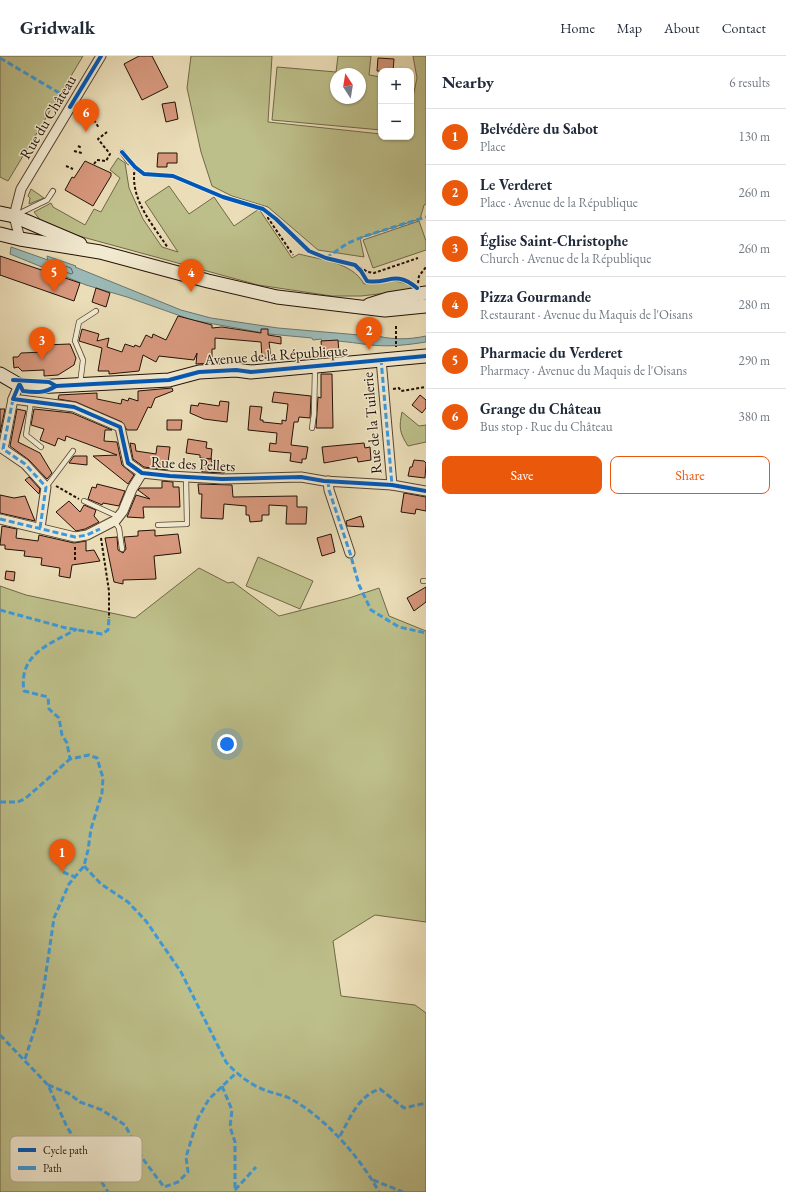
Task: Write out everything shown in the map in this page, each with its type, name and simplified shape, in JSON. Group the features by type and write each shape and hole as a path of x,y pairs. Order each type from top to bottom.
{"main road":[{"path":"0,213 14,216 100,252"},
{"path":"0,234 20,239 100,252 277,297 364,306 385,310 426,306"},
{"path":"364,306 421,291"},
{"name":"Avenue de la République","path":"0,374 19,385 34,387 170,380 199,372 236,370 251,372 426,356"}],"street":[{"name":"Rue du Château","path":"14,216 21,189 101,56"},
{"path":"0,220 14,216 20,239"},
{"name":"Rue de la Tuilerie","path":"381,359 392,485"},
{"path":"19,385 13,399 3,449 25,464 50,486 40,528"},
{"name":"Rue des Pellets","path":"13,399 74,407 120,427 128,463 142,473 222,479 301,476 328,481 392,485 426,490"},
{"path":"0,519 75,537 87,535 116,519 123,511 132,489 142,473"},
{"path":"328,481 334,505 350,553"}],"lane":[{"path":"122,152 130,162"},
{"path":"14,216 47,200 53,191"},
{"path":"80,384 83,360 75,341 78,322 96,311"},
{"path":"312,428 314,414 315,366"},
{"path":"31,402 26,435 41,447"},
{"path":"50,486 73,451"},
{"path":"158,525 187,524 186,477"},
{"path":"84,502 116,519 120,532 122,550"}],"path":[{"path":"94,120 99,128"},
{"path":"94,164 97,160 106,161 110,154 98,139 107,132"},
{"path":"78,146 82,148"},
{"path":"74,151 82,153"},
{"path":"130,162 140,172"},
{"path":"66,166 73,169"},
{"path":"135,167 133,178 135,193 139,203 168,248"},
{"path":"263,209 276,219"},
{"path":"268,212 268,218 293,255"},
{"path":"348,263 368,272 374,273 418,258"},
{"path":"355,265 363,275"},
{"path":"421,291 419,276 426,267"},
{"path":"411,283 421,291"},
{"path":"396,326 396,347"},
{"path":"384,390 399,387 401,391 426,387"},
{"path":"50,486 84,502"},
{"path":"100,529 109,591 109,618"},
{"path":"75,537 75,560"}],"green space":[{"path":"0,56 83,56 8,181 0,177"},
{"path":"191,56 272,56 268,122 378,134 378,140 414,140 414,92 417,78 413,56 426,56 426,204 424,205 420,219 360,238 364,257 318,250 268,207 232,196 212,186 201,152 187,88"},
{"path":"338,56 371,56 369,75 378,76 378,130 272,120 277,67 330,71 330,104 366,104 366,68 336,68"},
{"path":"118,158 125,163 129,188 143,219 162,247 178,252 145,202 169,186 189,214 214,197 234,226 259,209 292,258 299,254 326,260 344,266 352,271 364,284 391,280 408,284 413,290 361,296 332,296 258,285 68,233 41,221 34,212 51,203 53,207 85,225 94,209 101,212 120,178 110,170"},
{"path":"31,189 44,198 29,204 30,198 28,196"},
{"path":"419,221 426,241 426,250 373,268 363,240"},
{"path":"402,412 419,426 426,425 426,442 408,446 400,429"},
{"path":"258,557 313,581 300,609 246,586"},
{"path":"199,568 228,583 233,582 279,616 349,598 379,588 389,616 426,631 426,922 375,915 333,941 341,996 415,1005 426,1013 426,1192 0,1192 0,586 26,595 135,618"}],"water":[{"path":"11,247 48,260 47,256 76,266 75,267 181,310 211,318 278,328 371,336 371,334 391,338 405,339 426,336 426,342 385,346 340,341 322,341 321,339 313,340 312,338 269,334 192,320 127,297 86,285 10,254"}],"building":[{"path":"139,56 152,56 168,87 142,100 124,64"},
{"path":"378,58 394,59 393,68 378,68 377,71"},
{"path":"175,102 178,119 166,122 162,104"},
{"path":"158,153 177,153 177,163 167,163 167,167 157,167"},
{"path":"85,161 111,173 111,176 93,206 65,190 72,177 74,178"},
{"path":"0,256 80,283 74,301 0,275"},
{"path":"96,288 110,293 106,307 92,302"},
{"path":"178,316 212,325 212,328 222,327 261,333 261,329 268,329 268,335 281,337 281,344 269,342 271,358 262,358 261,342 215,338 215,349 212,349 212,363 196,364 197,353 194,360 159,356 156,362 143,355 139,371 109,374 109,371 98,371 102,348 79,341 82,329 99,334 97,341 109,338 107,347 122,352 125,344 140,347 146,335 152,338 153,334 166,340"},
{"path":"338,340 339,352 322,353 321,341"},
{"path":"70,344 76,358 74,365 58,375 44,376 44,370 22,371 18,367 14,368 13,357 18,357 21,353 43,352 43,345"},
{"path":"321,374 332,374 333,428 316,428 318,397 321,398"},
{"path":"172,388 173,391 155,398 151,408 148,407 137,430 127,430 122,422 76,402 58,399 59,395 97,393 97,399 121,404 122,399 128,401 129,398 138,401 138,391"},
{"path":"274,392 311,396 310,418 299,417 298,422 294,422 291,445 308,447 306,459 302,459 302,463 290,461 291,453 269,451 270,443 276,444 277,433 248,430 250,406 262,407 260,420 263,420 263,422 282,424 282,420 286,421 288,404 272,402"},
{"path":"420,395 426,400 426,408 422,413 412,405"},
{"path":"220,401 229,402 227,422 204,419 190,413 191,405 198,406 199,403 219,406"},
{"path":"0,409 5,409 0,433"},
{"path":"17,409 26,411 18,442 40,453 52,473 47,479 29,460 10,446"},
{"path":"34,409 72,413 112,430 105,430 104,441 117,442 122,465 134,475 128,484 93,456 117,455 66,436 65,441 58,438 55,446 40,440 44,429 31,425"},
{"path":"167,420 182,420 181,430 167,430"},
{"path":"188,439 207,442 206,448 212,449 211,459 200,458 200,455 186,453"},
{"path":"130,443 135,444 136,451 156,454 157,446 170,447 167,470 144,467 133,459"},
{"path":"364,443 365,448 370,447 371,460 358,462 357,457 324,463 322,447"},
{"path":"74,456 87,456 87,465 69,463"},
{"path":"204,459 212,459 211,470 224,470 224,473 202,472"},
{"path":"414,460 424,461 426,463 425,478 408,476 410,467 412,467"},
{"path":"29,477 40,489 39,494 25,480"},
{"path":"162,481 173,482 173,487 179,487 180,507 143,507 144,518 127,517 136,495 150,499 138,490 140,488 162,488"},
{"path":"97,484 125,491 119,506 103,503 102,505 88,499 92,487 96,488"},
{"path":"198,484 232,485 233,497 297,496 297,507 307,507 306,524 286,524 287,506 269,505 269,515 262,515 262,521 250,522 249,515 246,515 246,506 224,504 223,519 201,518 202,494 199,494"},
{"path":"404,493 426,497 426,511 416,509 415,514 401,512"},
{"path":"0,495 14,498 25,496 35,521 0,513"},
{"path":"69,501 80,512 84,505 96,510 94,516 99,522 85,529 76,531 56,512"},
{"path":"361,516 364,527 347,526 346,521"},
{"path":"2,526 17,529 16,538 38,541 39,535 74,543 86,541 86,551 94,550 100,561 72,565 70,578 59,576 60,568 41,565 42,558 24,556 25,551 5,549 5,545 0,545"},
{"path":"155,530 155,536 178,534 181,553 154,556 156,579 123,580 123,584 114,582 105,538 117,537 118,550 123,553 126,549 124,537 138,536 138,531"},
{"path":"331,534 335,552 322,556 317,538"},
{"path":"6,571 15,572 14,581 5,579"},
{"path":"426,587 426,602 414,611 407,598"}],"marked path":[{"path":"0,58 61,94"},
{"path":"326,258 348,243 365,236 426,217"},
{"path":"381,359 392,485 388,485"},
{"path":"13,399 3,449 25,464 46,487 40,528"},
{"path":"328,481 329,490 359,585 371,610 399,627 426,633"},
{"path":"0,519 75,537 87,535 100,529"},
{"path":"0,610 66,628 102,634 108,630 109,618"},
{"path":"25,1059 37,1022 54,918 69,884 84,866 91,829 102,793 103,778 97,758 89,755 70,759 67,743 62,735 59,718 49,709 48,697 24,691 23,678 31,659 38,652 47,645 77,629"},
{"path":"0,802 18,802 26,798 70,759"},
{"path":"84,866 101,884 128,902 146,921 181,972 226,1062 247,1081 257,1087 289,1098 315,1115 328,1126 362,1165 379,1192"},
{"path":"63,872 75,877"},
{"path":"0,1035 48,1085 73,1136"},
{"path":"142,1157 164,1187 178,1182 188,1172 186,1157 198,1118 209,1099 236,1073"},
{"path":"48,1085 68,1093 80,1102 102,1110 125,1125 131,1136"},
{"path":"222,1086 232,1110 230,1127 235,1142 235,1192"},
{"path":"340,1136 356,1108 366,1096 380,1089 404,1108 426,1103"},
{"path":"235,1190 256,1167"},
{"path":"373,1180 403,1192"},
{"path":"102,1182 108,1192"}],"cycle path":[{"path":"70,107 101,56"},
{"path":"122,152 135,167 144,174 173,176 223,197 263,209 276,219 309,251 326,258 355,265 367,281 374,282 397,278 409,282 417,288"},
{"path":"56,386 169,380 199,372 236,370 251,372 426,356"},
{"path":"13,380 49,382 56,386 44,391 32,392 23,391 20,385"},
{"path":"19,385 13,399 74,407 120,427 128,463 142,473 222,479 301,477 324,481 392,485 426,491"}],"place":[{"name":"Grange du Château","path":"86,132"},
{"name":"Pharmacie du Verderet","path":"54,292"},
{"name":"Pizza Gourmande","path":"191,292"},
{"name":"Le Verderet","path":"369,350"},
{"name":"Église Saint-Christophe","path":"42,360"},
{"name":"Belvédère du Sabot","path":"62,872"}]}
